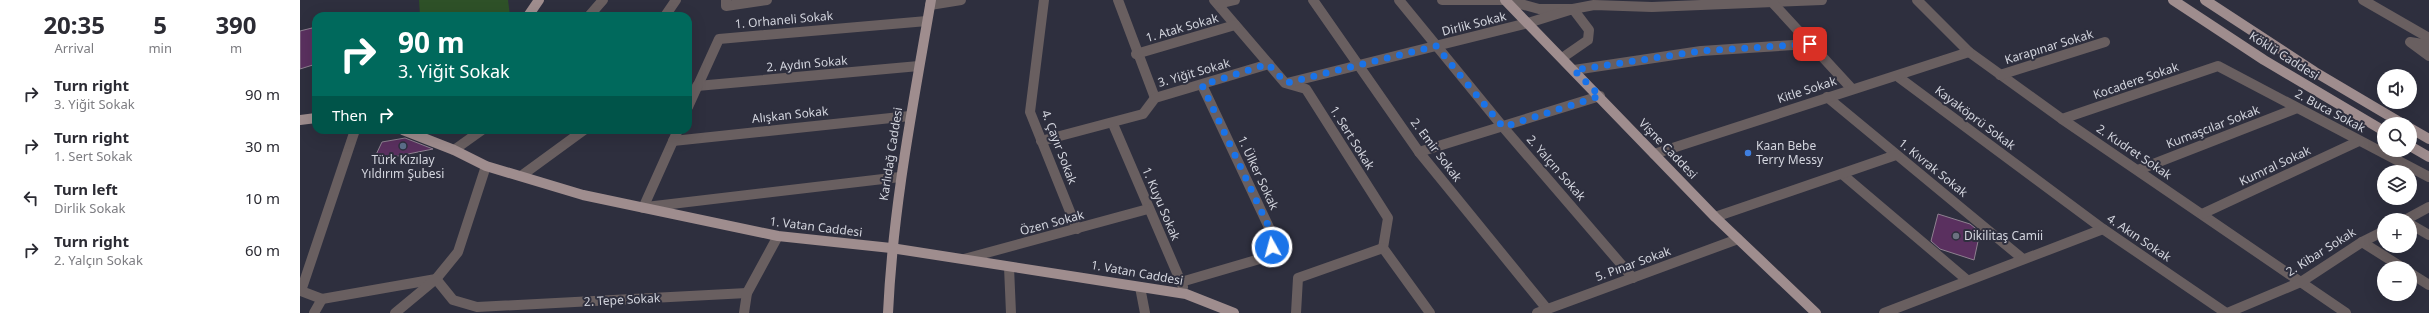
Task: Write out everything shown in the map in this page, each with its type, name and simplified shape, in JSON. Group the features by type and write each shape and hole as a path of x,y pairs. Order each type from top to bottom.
{"main road":[{"path":"531,12 539,0"},
{"name":"Vişne Caddesi","path":"1506,0 1715,217 1816,313"},
{"name":"Köklü Caddesi","path":"2173,0 2264,60 2377,127"},
{"name":"Köklü Caddesi","path":"2205,0 2309,68 2391,117"},
{"name":"Karlıdağ Caddesi","path":"888,313 891,248 900,177 930,2"},
{"path":"300,120 312,118"},
{"path":"2417,132 2429,139"},
{"name":"1. Vatan Caddesi","path":"413,134 454,150 486,166 583,195 778,236 891,248 1186,294 1234,313"},
{"path":"2417,150 2429,157"}],"street":[{"path":"592,12 603,0"},
{"path":"668,12 676,0"},
{"path":"726,0 726,6 767,0"},
{"path":"930,2 961,0"},
{"name":"4. Çayır Sokak","path":"1044,0 1030,112 1077,230"},
{"path":"1118,0 1136,54 1155,98"},
{"path":"1216,2 1235,0"},
{"name":"2. Emir Sokak","path":"1313,0 1419,152 1542,311"},
{"name":"2. Yalçın Sokak","path":"1399,0 1503,127 1633,278"},
{"path":"1442,0 1506,0 1539,9 1573,8 1592,2 1652,7 1688,2 1772,2 1822,0"},
{"name":"2. Kudret Sokak","path":"1917,0 1969,52 2000,75 2346,313"},
{"path":"2363,0 2429,38"},
{"name":"1. Sert Sokak","path":"1216,2 1286,83 1306,89 1388,218 1383,248"},
{"path":"1772,2 1852,89"},
{"path":"1562,58 1588,40 1589,30 1573,8"},
{"name":"Dirlik Sokak","path":"1286,83 1528,23 1573,8"},
{"name":"1. Orhaneli Sokak","path":"692,98 719,39 927,21"},
{"name":"1. Atak Sokak","path":"1136,54 1235,25"},
{"name":"Karapınar Sokak","path":"2000,75 2105,42"},
{"path":"2429,45 2410,42 2429,56"},
{"path":"1574,70 1701,51 1810,44"},
{"name":"Kitle Sokak","path":"1654,154 1969,52"},
{"name":"3. Yiğit Sokak","path":"1041,140 1113,124 1143,114 1155,98 1268,64"},
{"name":"2. Aydın Sokak","path":"697,86 919,66"},
{"name":"2. Buca Sokak","path":"2218,66 2429,177"},
{"name":"Kocadere Sokak","path":"2062,119 2218,66"},
{"name":"Kayaköprü Sokak","path":"1897,76 2038,181"},
{"name":"1. Ülker Sokak","path":"1181,282 1270,256 1274,238 1202,85"},
{"path":"1419,152 1600,96"},
{"name":"1. Kıvrak Sokak","path":"1827,97 2023,259"},
{"name":"Kumaşcılar Sokak","path":"2138,170 2297,108"},
{"name":"Alışkan Sokak","path":"673,141 910,116"},
{"name":"1. Kuyu Sokak","path":"1113,124 1148,209 1186,294"},
{"path":"354,134 300,291 322,299 436,279"},
{"path":"454,150 476,134"},
{"path":"521,176 579,134"},
{"path":"643,208 676,134"},
{"name":"Kumral Sokak","path":"2202,214 2359,141"},
{"path":"1715,217 1896,155"},
{"path":"395,313 436,279 458,252 486,166"},
{"path":"1842,174 1967,280"},
{"path":"643,208 900,177"},
{"name":"4. Akın Sokak","path":"2038,181 2103,229 2227,313"},
{"path":"2417,214 2429,207"},
{"name":"Özen Sokak","path":"963,260 1077,230 1148,209"},
{"path":"2417,228 2429,235"},
{"path":"1884,313 2103,229"},
{"name":"2. Kibar Sokak","path":"2227,313 2301,282 2362,242 2377,234"},
{"path":"744,313 747,293 778,236"},
{"name":"5. Pınar Sokak","path":"1542,311 1738,239"},
{"path":"2362,242 2391,261"},
{"path":"1296,313 1298,278 1383,248 1430,313"},
{"path":"1009,267 1011,313"},
{"path":"2417,277 2429,285"},
{"name":"2. Tepe Sokak","path":"436,279 453,300 477,307 747,293"},
{"path":"1140,287 1145,313"},
{"path":"314,313 322,299"}],"green space":[{"path":"419,0 508,0 510,12 420,12"}],"building":[{"path":"312,28 312,65 300,69 300,31"},
{"name":"Türk Kızılay Yıldırım Şubesi","path":"405,138 433,149 373,161 382,142"},
{"name":"Dikilitaş Camii","path":"1938,214 1970,224 1980,232 1974,260 1940,249 1931,241"}],"place":[{"name":"Türk Kızılay Yıldırım Şubesi","path":"403,146"},
{"name":"Kaan Bebe Terry Messy","path":"1748,153"},
{"name":"Dikilitaş Camii","path":"1956,236"}],"route":[{"path":"1272,247 1274,238 1202,85 1268,64 1286,83 1436,46 1503,127 1600,96 1574,70 1701,51 1810,44"}]}
